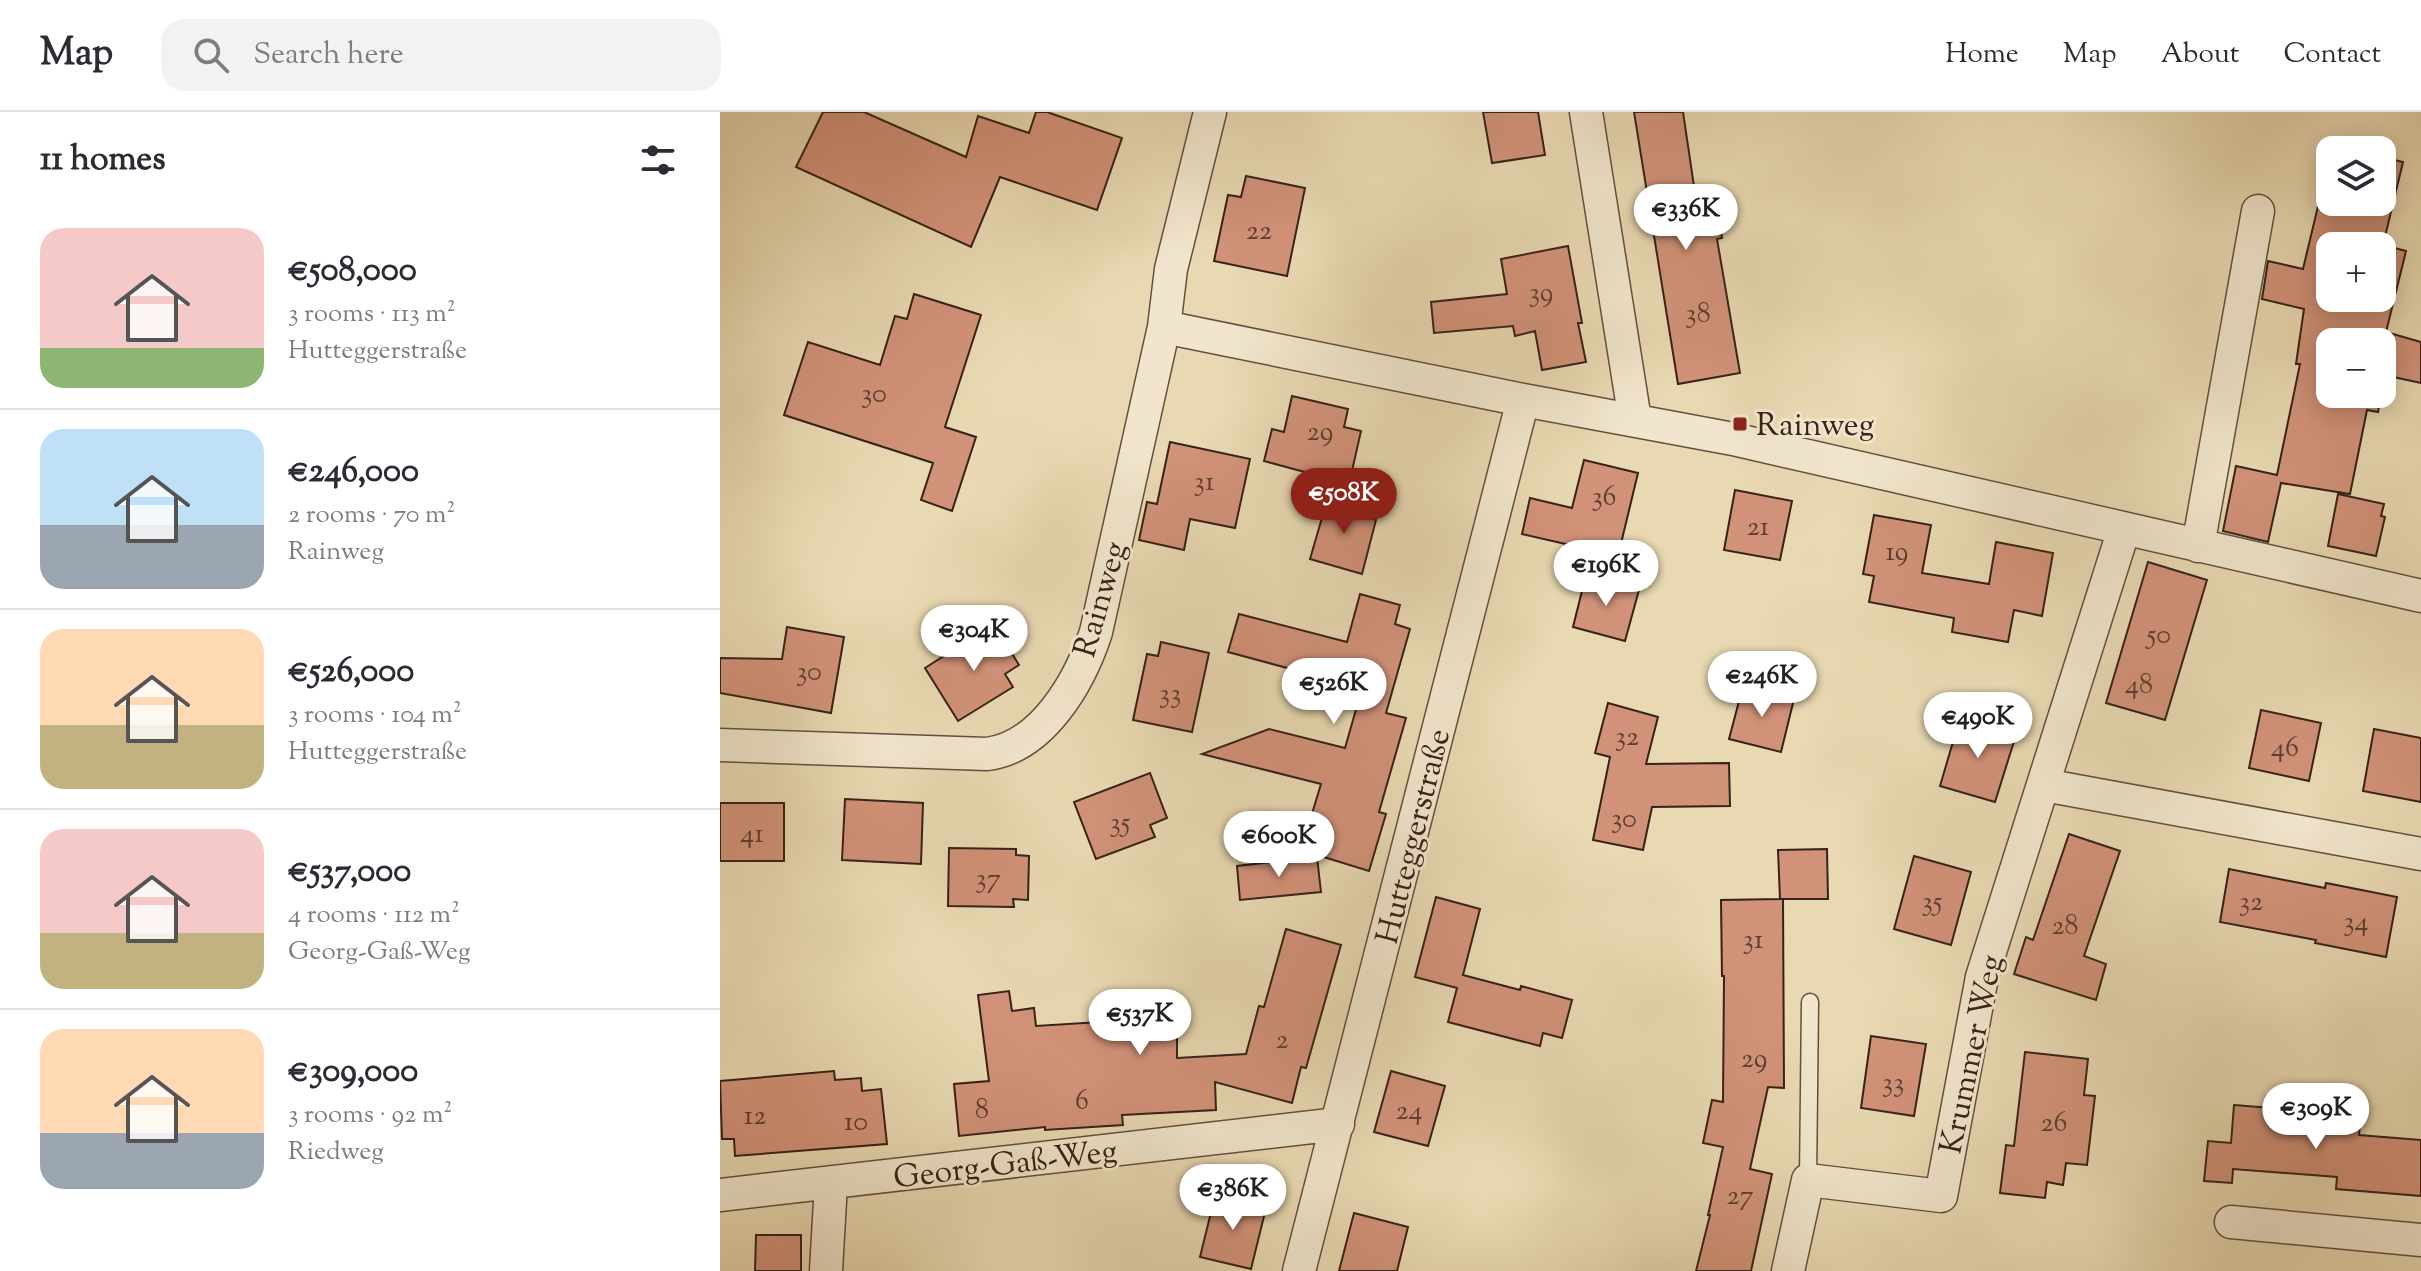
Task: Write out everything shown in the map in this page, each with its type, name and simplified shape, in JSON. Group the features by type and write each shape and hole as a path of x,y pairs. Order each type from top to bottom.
{"street":[{"name":"Rainweg","path":"720,745 987,754 1003,750 1034,733 1055,712 1085,661 1096,632 1164,327 1171,269 1210,112"},
{"path":"1586,112 1635,420"},
{"path":"2198,546 2258,211"},
{"path":"1164,327 1733,439 2421,596"},
{"name":"Hutteggerstraße","path":"1299,1271 1523,400"},
{"name":"Krummer Weg","path":"1808,1180 1941,1196 1982,977 2124,529"},
{"path":"2044,785 2421,854"},
{"name":"Georg-Gaß-Weg","path":"720,1195 1338,1124"},
{"path":"1788,1271 1808,1180"},
{"path":"826,1271 831,1183"},
{"path":"2231,1222 2421,1240"}],"lane":[{"path":"1808,1180 1810,1002"}],"building":[{"path":"823,112 864,112 966,157 978,116 1029,133 1036,112 1047,112 1122,138 1097,210 1000,177 971,247 796,167"},
{"path":"1483,112 1538,112 1545,155 1492,163"},
{"path":"1634,112 1683,112 1696,200 1716,197 1722,238 1717,239 1740,373 1678,384"},
{"path":"2396,160 2403,162 2396,191"},
{"path":"1246,176 1305,188 1287,276 1214,261 1228,195 1241,197"},
{"path":"2316,215 2390,216 2386,232 2316,232 2316,312 2391,312 2387,328 2316,328 2316,408 2379,408 2378,412 2367,410 2350,494 2281,483 2268,542 2223,531 2236,466 2277,475 2300,364 2296,364 2304,309 2262,299 2268,261 2303,269"},
{"path":"1568,246 1586,362 1542,370 1535,331 1515,336 1513,326 1434,333 1431,302 1507,294 1501,259"},
{"path":"2396,248 2406,251 2396,292"},
{"path":"914,294 981,315 945,427 976,437 952,511 921,500 933,463 784,415 808,342 880,365 895,316 907,319"},
{"path":"2396,335 2421,342 2421,383 2396,378"},
{"path":"1292,396 1348,409 1344,427 1361,431 1349,484 1264,461 1272,429 1284,432"},
{"path":"1170,442 1250,459 1235,528 1190,519 1184,550 1139,540 1147,502 1157,504"},
{"path":"1584,460 1638,473 1618,556 1522,534 1530,498 1572,508"},
{"path":"1735,490 1792,501 1780,560 1724,550"},
{"path":"2338,494 2384,504 2381,516 2385,517 2376,556 2328,546"},
{"path":"1328,497 1366,507 1364,516 1376,520 1362,574 1310,559"},
{"path":"1874,515 1931,525 1922,573 1989,584 1996,542 2053,553 2042,616 2014,610 2008,642 1952,632 1954,618 1869,602 1874,576 1863,574"},
{"path":"2148,562 2207,580 2165,720 2106,703"},
{"path":"1586,575 1639,590 1625,641 1573,627"},
{"path":"1360,594 1400,605 1395,624 1410,629 1386,713 1406,718 1379,812 1386,814 1369,871 1301,850 1321,784 1202,754 1269,729 1345,748 1363,685 1303,667 1302,672 1228,652 1239,614 1347,642"},
{"path":"787,627 844,637 831,713 720,693 720,658 782,659"},
{"path":"997,629 1019,665 1005,674 1013,687 958,721 925,668 980,633 983,638"},
{"path":"1161,642 1209,653 1192,732 1133,720 1147,654 1158,656"},
{"path":"1743,686 1794,699 1781,752 1729,739"},
{"path":"1608,703 1658,717 1646,764 1729,763 1730,806 1652,807 1643,850 1593,840 1610,757 1595,753"},
{"path":"2261,710 2321,723 2309,781 2249,768"},
{"path":"1960,718 2016,735 1995,802 1940,786"},
{"path":"2374,729 2421,738 2421,802 2363,791"},
{"path":"1150,773 1167,818 1150,825 1155,837 1096,859 1074,802"},
{"path":"845,799 923,803 921,864 842,860"},
{"path":"720,803 784,803 784,861 720,861"},
{"path":"2069,834 2120,851 2084,956 2106,964 2096,1000 2014,974 2026,937 2033,940"},
{"path":"949,848 1016,849 1016,855 1029,856 1028,900 1013,899 1014,907 948,906"},
{"path":"1827,849 1828,899 1780,899 1778,850"},
{"path":"1914,856 1971,872 1951,945 1894,929"},
{"path":"1317,857 1321,892 1240,900 1237,866"},
{"path":"2229,869 2325,888 2326,883 2397,897 2386,957 2220,922"},
{"path":"1436,897 1480,909 1463,975 1572,1000 1562,1038 1543,1033 1540,1046 1448,1022 1457,988 1415,977"},
{"path":"1783,899 1784,1088 1768,1087 1750,1169 1772,1174 1751,1271 1696,1271 1723,1147 1703,1143 1712,1100 1723,1102 1721,900"},
{"path":"1286,929 1341,945 1306,1068 1301,1067 1292,1103 1215,1082 1216,1110 1122,1115 1123,1125 1045,1130 1045,1127 959,1136 954,1084 989,1081 978,995 1009,991 1012,1011 1034,1008 1036,1026 1148,1019 1148,1013 1177,1013 1177,1058 1246,1054 1259,1006 1264,1007"},
{"path":"1871,1036 1926,1044 1914,1116 1861,1108"},
{"path":"2025,1052 2088,1059 2084,1095 2095,1096 2087,1165 2066,1163 2063,1185 2047,1182 2045,1198 2000,1193 2006,1145 2014,1146"},
{"path":"834,1071 835,1080 861,1078 862,1091 881,1089 887,1144 735,1156 734,1139 722,1139 720,1081"},
{"path":"1391,1071 1445,1086 1428,1146 1374,1132"},
{"path":"2234,1105 2361,1115 2359,1135 2421,1140 2421,1196 2336,1189 2337,1177 2233,1169 2232,1183 2204,1181 2208,1141 2231,1143"},
{"path":"1215,1196 1266,1208 1251,1269 1200,1257"},
{"path":"1354,1213 1408,1227 1397,1271 1339,1271"},
{"path":"756,1235 801,1235 801,1271 755,1271"}],"place":[{"name":"Rainweg","path":"1740,424"}]}
